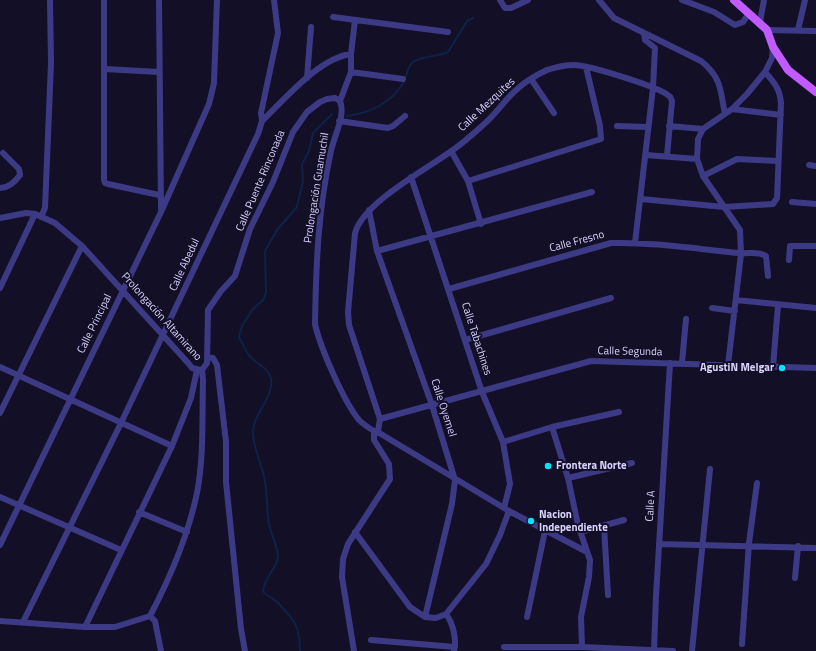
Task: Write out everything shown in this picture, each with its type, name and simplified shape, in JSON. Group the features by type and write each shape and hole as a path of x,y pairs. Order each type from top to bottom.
{"main road":[{"path":"734,0 760,22 767,30 773,47 788,70 816,92"}],"street":[{"path":"0,288 38,216 45,208 51,63 50,0"},
{"path":"104,0 105,183 159,195"},
{"path":"159,0 159,195 161,212"},
{"name":"Calle Principal","path":"0,545 161,212 209,104 214,83 217,0"},
{"name":"Calle Abedul","path":"23,622 121,423 258,134 262,121 261,112 278,26 274,11 274,0"},
{"path":"500,0 505,8 511,8 528,0"},
{"path":"598,0 614,18 702,61 712,70 718,80 725,114"},
{"path":"682,0 714,12 735,24 743,22 749,13"},
{"path":"760,22 764,0"},
{"path":"798,30 804,0"},
{"path":"333,17 448,32"},
{"path":"340,101 351,72 351,54 355,20"},
{"path":"307,78 311,27"},
{"path":"767,30 816,31"},
{"path":"635,242 653,88 655,48 645,40 644,33"},
{"path":"728,365 741,254 740,230 703,176 697,159 698,139 702,129 732,109 747,94 765,72 772,58 773,47"},
{"path":"262,121 307,78 342,55 351,54"},
{"name":"Calle Mezquites","path":"380,419 349,325 348,312 357,226 370,210 411,177 451,151 485,124 500,110 514,92 531,79 560,66 574,65 586,67 653,88 669,96 672,101 669,126"},
{"path":"468,181 601,139 600,126 586,67"},
{"path":"105,69 159,72"},
{"path":"351,72 403,79"},
{"path":"641,199 724,207 773,204 777,198 781,93 777,84 765,72"},
{"path":"531,79 554,113"},
{"name":"Calle Puente Rinconada","path":"85,627 172,446 191,398 199,370 207,363 208,310 221,291 235,276 250,229 273,182 293,132 307,112 320,102 335,98 340,101"},
{"name":"Prolongación Guamuchil","path":"340,101 342,110 330,151 318,234 315,324 318,336 346,400 360,421 455,480 545,531 587,552"},
{"path":"732,109 781,116"},
{"path":"339,122 388,128 393,126 405,116"},
{"path":"617,126 648,127"},
{"path":"667,156 669,126 702,129"},
{"path":"451,151 468,181 481,224"},
{"path":"0,188 5,188 15,182 20,175 19,169 3,153"},
{"path":"646,155 697,159"},
{"path":"703,176 737,160 778,160"},
{"path":"809,165 816,166"},
{"name":"Calle Tabachines","path":"411,177 449,288 482,392 503,442 510,484 507,510 500,535 486,564 446,614"},
{"path":"378,251 481,224 592,192"},
{"path":"792,202 816,204"},
{"name":"Calle Oyemel","path":"370,210 378,251 432,405 455,480 452,504 426,617"},
{"path":"0,218 26,213 38,216"},
{"name":"Prolongación Altamirano","path":"38,216 55,223 82,246 123,289 189,364 199,370 203,380 200,474 187,532 150,616"},
{"name":"Calle Fresno","path":"449,288 611,243 635,242 741,254 761,253 766,256 768,276"},
{"path":"0,413 82,246"},
{"path":"790,260 790,246 816,246"},
{"path":"465,340 611,298"},
{"path":"736,300 816,308"},
{"path":"773,366 778,305"},
{"path":"712,308 735,311"},
{"path":"682,363 686,318"},
{"path":"207,357 215,361 226,442 226,482 241,629 245,651"},
{"name":"Calle Segunda","path":"380,419 591,361 816,368"},
{"name":"Calle A","path":"654,650 670,363"},
{"path":"0,368 70,398 172,446"},
{"path":"503,442 552,427 619,412"},
{"path":"354,651 342,569 348,544 388,486 390,479 389,464 374,440 380,419"},
{"path":"552,427 568,478 590,569 581,617 582,647"},
{"path":"568,478 632,463"},
{"path":"692,651 710,468"},
{"path":"742,644 749,545 757,483"},
{"path":"0,497 69,529 121,550"},
{"path":"139,512 187,532"},
{"path":"580,532 624,520"},
{"path":"604,526 608,595"},
{"path":"527,617 545,531"},
{"path":"355,532 410,607 426,617 436,618 446,614 452,622 454,649 372,640"},
{"path":"659,544 798,546 816,548"},
{"path":"795,578 798,546"},
{"path":"0,621 85,627 115,627 150,616 154,621 161,651"},
{"path":"504,647 582,647 673,651"}],"waterway":[{"path":"347,116 356,115 379,106 393,96 404,82 408,69 413,62 419,59 448,52 467,21 473,18"},
{"path":"300,651 298,630 289,614 263,591 266,580 276,564 278,556 269,523 265,481 254,444 253,432 256,419 267,400 271,386 271,379 268,371 249,355 239,337 242,326 253,309 263,300 266,293 265,251 277,230 297,207 303,181 302,164 309,151 313,133 332,114"}],"place":[{"name":"AgustiN Melgar","path":"782,368"},
{"name":"Frontera Norte","path":"548,466"},
{"name":"Nacion Independiente","path":"531,521"}]}
